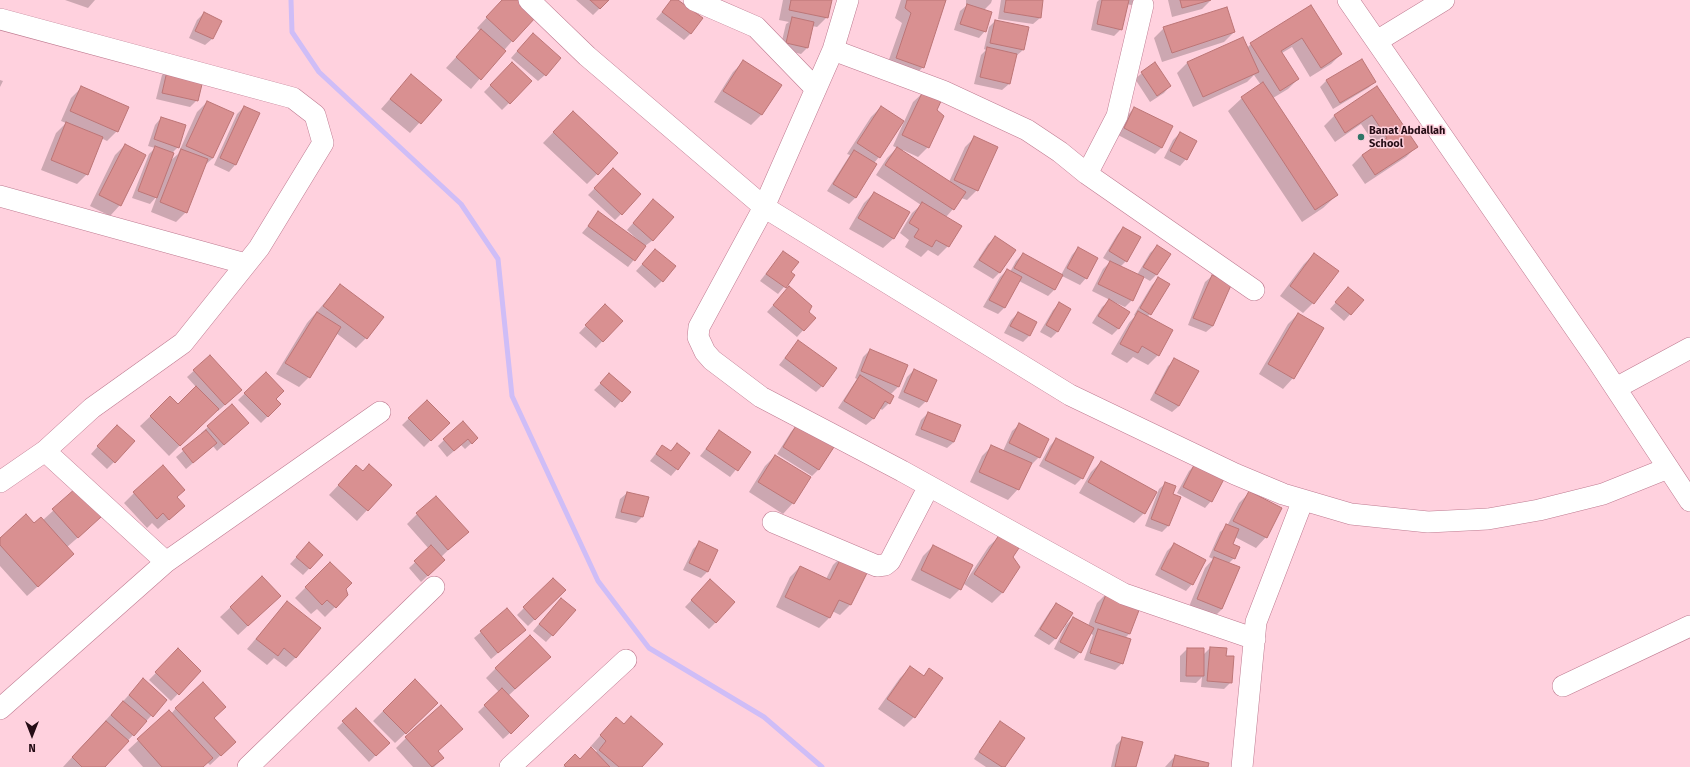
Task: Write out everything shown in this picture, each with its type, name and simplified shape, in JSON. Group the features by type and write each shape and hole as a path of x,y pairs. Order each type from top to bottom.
{"street":[{"path":"529,0 587,56 764,207 1070,395 1235,474 1282,494 1351,514 1428,522 1488,519 1539,510 1603,494 1668,468"},
{"path":"694,0 756,27 816,89"},
{"path":"848,0 833,50 764,207 699,327 698,337 704,352 712,360 761,397 929,486 1124,594 1255,639"},
{"path":"1348,0 1616,388 1690,501"},
{"path":"1377,41 1444,0"},
{"path":"1087,174 1117,116 1143,5"},
{"path":"0,19 293,98 315,114 323,143 259,248 183,343 92,408 45,451 0,482"},
{"path":"833,50 943,91 1027,130 1060,152 1087,174 1254,290"},
{"path":"0,196 246,264"},
{"path":"1616,388 1690,348"},
{"path":"0,709 166,562 380,412"},
{"path":"45,451 166,562"},
{"path":"773,522 877,566 885,565 890,561 929,486"},
{"path":"1242,767 1256,622 1303,500"},
{"path":"248,767 434,587"},
{"path":"1563,686 1690,626"},
{"path":"510,767 626,660"}],"building":[{"path":"502,0 518,0 536,17 513,42 486,17"},
{"path":"590,0 609,0 600,9"},
{"path":"671,0 678,0 703,18 691,34 662,12"},
{"path":"791,0 832,0 828,18 789,10"},
{"path":"907,0 946,0 924,68 896,58 911,13 905,8"},
{"path":"1006,0 1043,0 1041,18 1004,12"},
{"path":"1102,0 1129,0 1122,30 1097,24"},
{"path":"1180,0 1211,0 1182,8"},
{"path":"967,4 992,12 986,32 960,24"},
{"path":"1311,5 1342,54 1321,68 1302,38 1281,51 1299,79 1280,91 1250,43"},
{"path":"1227,7 1235,32 1172,53 1163,27"},
{"path":"204,12 222,21 213,39 195,31"},
{"path":"792,17 814,22 808,48 786,43"},
{"path":"995,20 1029,27 1024,50 990,43"},
{"path":"481,29 506,51 481,80 456,57"},
{"path":"533,33 561,58 546,76 517,51"},
{"path":"1243,37 1259,72 1203,97 1187,62"},
{"path":"987,47 1017,54 1010,84 980,77"},
{"path":"1362,59 1376,82 1340,103 1326,80"},
{"path":"743,60 782,85 762,115 723,91"},
{"path":"512,62 532,81 510,104 490,85"},
{"path":"1155,62 1171,86 1157,96 1141,72"},
{"path":"168,67 204,76 198,101 162,93"},
{"path":"411,74 442,100 421,124 390,99"},
{"path":"1263,82 1338,195 1315,210 1241,97"},
{"path":"81,86 129,107 118,132 70,111"},
{"path":"1377,86 1418,147 1375,175 1362,155 1387,138 1372,115 1345,133 1334,115"},
{"path":"923,91 942,99 937,110 944,116 929,148 902,135"},
{"path":"207,101 234,113 213,158 186,146"},
{"path":"244,106 260,113 236,165 220,158"},
{"path":"881,106 904,121 880,158 857,143"},
{"path":"1134,107 1173,126 1162,148 1124,128"},
{"path":"573,111 618,153 598,175 553,132"},
{"path":"161,117 186,125 179,148 154,139"},
{"path":"66,122 103,137 88,175 51,160"},
{"path":"1180,132 1197,141 1187,160 1170,151"},
{"path":"974,136 998,147 978,191 954,180"},
{"path":"125,144 146,155 121,206 99,195"},
{"path":"155,146 174,153 157,198 138,191"},
{"path":"897,147 966,192 954,210 885,165"},
{"path":"181,149 208,159 187,213 160,202"},
{"path":"854,150 877,164 856,198 833,184"},
{"path":"613,168 641,194 622,215 594,188"},
{"path":"874,192 910,212 894,239 858,218"},
{"path":"653,199 674,217 653,241 633,223"},
{"path":"922,202 962,226 949,247 936,240 932,247 914,237 919,229 909,223"},
{"path":"598,211 646,246 635,261 588,226"},
{"path":"1123,227 1141,237 1127,262 1109,251"},
{"path":"995,236 1016,250 1000,273 979,260"},
{"path":"1157,245 1171,254 1157,275 1143,267"},
{"path":"1078,247 1098,258 1087,279 1067,268"},
{"path":"655,249 676,266 663,282 642,264"},
{"path":"783,251 799,262 791,272 795,275 786,288 766,274"},
{"path":"1023,253 1063,275 1055,290 1014,268"},
{"path":"1314,253 1339,271 1314,304 1290,286"},
{"path":"1110,261 1144,277 1133,301 1098,284"},
{"path":"1007,269 1022,277 1005,308 989,300"},
{"path":"1212,275 1232,283 1213,326 1193,318"},
{"path":"1158,277 1170,284 1151,315 1140,308"},
{"path":"340,284 384,317 367,339 323,306"},
{"path":"789,286 812,306 809,312 816,318 804,331 773,305"},
{"path":"1348,287 1364,300 1351,315 1335,302"},
{"path":"1109,299 1130,312 1119,329 1098,316"},
{"path":"1059,302 1071,309 1058,332 1046,325"},
{"path":"605,304 623,321 603,342 585,325"},
{"path":"1138,311 1173,330 1159,356 1142,346 1138,353 1120,344"},
{"path":"317,312 341,327 310,378 285,363"},
{"path":"1018,312 1037,322 1030,336 1010,326"},
{"path":"1298,313 1324,328 1294,379 1268,364"},
{"path":"798,340 837,368 823,387 785,358"},
{"path":"870,349 908,365 899,387 861,371"},
{"path":"210,355 242,390 225,405 193,370"},
{"path":"1174,358 1199,371 1179,406 1155,393"},
{"path":"914,369 937,380 927,402 904,392"},
{"path":"266,372 284,391 276,399 281,404 268,417 244,393"},
{"path":"609,373 631,392 622,402 600,383"},
{"path":"860,375 894,396 890,404 885,401 874,419 844,401"},
{"path":"196,386 219,409 180,446 150,416 170,396 178,404"},
{"path":"427,400 450,423 431,441 408,418"},
{"path":"232,404 249,423 224,445 207,426"},
{"path":"928,412 961,425 954,442 921,429"},
{"path":"463,421 478,438 472,444 468,439 454,451 443,439"},
{"path":"1019,423 1049,439 1040,458 1009,443"},
{"path":"797,424 834,447 819,470 783,447"},
{"path":"117,425 135,441 115,463 97,446"},
{"path":"206,430 217,443 193,463 182,449"},
{"path":"719,430 751,452 738,471 706,449"},
{"path":"1056,438 1094,457 1083,479 1045,460"},
{"path":"677,443 690,453 678,470 656,454 662,445 671,451"},
{"path":"991,445 1032,463 1019,490 979,472"},
{"path":"775,455 811,477 794,504 758,482"},
{"path":"1101,461 1157,492 1145,514 1088,482"},
{"path":"1195,463 1224,479 1212,502 1183,487"},
{"path":"369,464 392,485 368,511 338,485 356,465 363,471"},
{"path":"163,465 185,490 177,497 185,506 169,520 163,513 157,519 133,492"},
{"path":"1165,482 1176,486 1173,494 1181,497 1169,526 1151,519"},
{"path":"76,488 101,517 78,538 52,509"},
{"path":"1249,491 1282,508 1267,538 1233,521"},
{"path":"627,492 649,497 643,517 621,512"},
{"path":"436,496 469,532 448,550 416,513"},
{"path":"26,514 34,523 41,517 74,554 38,587 0,545 0,538"},
{"path":"1226,524 1239,529 1233,544 1240,547 1235,559 1214,550"},
{"path":"999,535 1019,548 1013,557 1020,567 1003,593 974,574"},
{"path":"699,541 718,550 708,572 689,563"},
{"path":"309,542 323,555 310,569 296,557"},
{"path":"1174,543 1206,560 1193,585 1161,569"},
{"path":"431,545 445,560 428,576 414,561"},
{"path":"933,545 973,565 961,590 921,570"},
{"path":"843,554 870,567 851,605 839,600 830,618 785,597 800,566 830,580"},
{"path":"1214,557 1240,567 1222,609 1197,599"},
{"path":"330,562 352,583 346,589 348,595 336,608 327,600 322,605 305,587"},
{"path":"262,576 281,596 248,626 230,607"},
{"path":"553,578 566,590 535,620 523,607"},
{"path":"710,579 735,602 716,623 691,600"},
{"path":"1107,592 1141,605 1130,634 1095,622"},
{"path":"561,598 576,610 553,636 539,624"},
{"path":"287,601 321,628 296,658 284,648 278,656 256,639"},
{"path":"1056,603 1073,613 1056,639 1040,629"},
{"path":"507,608 526,630 498,653 480,631"},
{"path":"1073,617 1094,628 1081,653 1060,642"},
{"path":"1098,629 1131,639 1123,664 1090,653"},
{"path":"530,635 551,657 515,689 495,668"},
{"path":"1210,647 1227,648 1226,656 1234,656 1232,683 1207,681"},
{"path":"178,648 201,671 179,695 155,672"},
{"path":"1187,648 1204,648 1204,676 1186,676"},
{"path":"910,666 924,676 929,668 943,678 915,718 887,699"},
{"path":"143,678 167,700 153,717 129,695"},
{"path":"415,679 438,703 406,734 383,711"},
{"path":"203,682 226,707 214,718 236,742 221,756 175,708"},
{"path":"502,688 529,716 511,734 484,705"},
{"path":"123,701 147,721 134,736 111,715"},
{"path":"441,705 463,729 438,751 444,758 432,767 405,737"},
{"path":"356,708 390,743 376,756 342,721"},
{"path":"169,710 213,758 203,767 162,767 137,739"},
{"path":"631,716 663,744 642,767 619,767 599,750 606,741 600,735 616,717 624,724"},
{"path":"106,721 129,741 105,767 82,767 72,757"},
{"path":"1000,721 1025,738 1005,767 1002,767 979,752"},
{"path":"1122,737 1143,742 1136,767 1115,767"},
{"path":"591,747 610,767 566,767 564,765 575,754 580,759"},
{"path":"1175,755 1209,763 1208,767 1172,767"}],"waterway":[{"path":"291,0 292,32 319,72 461,204 498,259 512,396 598,581 649,648 764,717 822,767"}],"place":[{"name":"Banat Abdallah School","path":"1361,137"}]}
